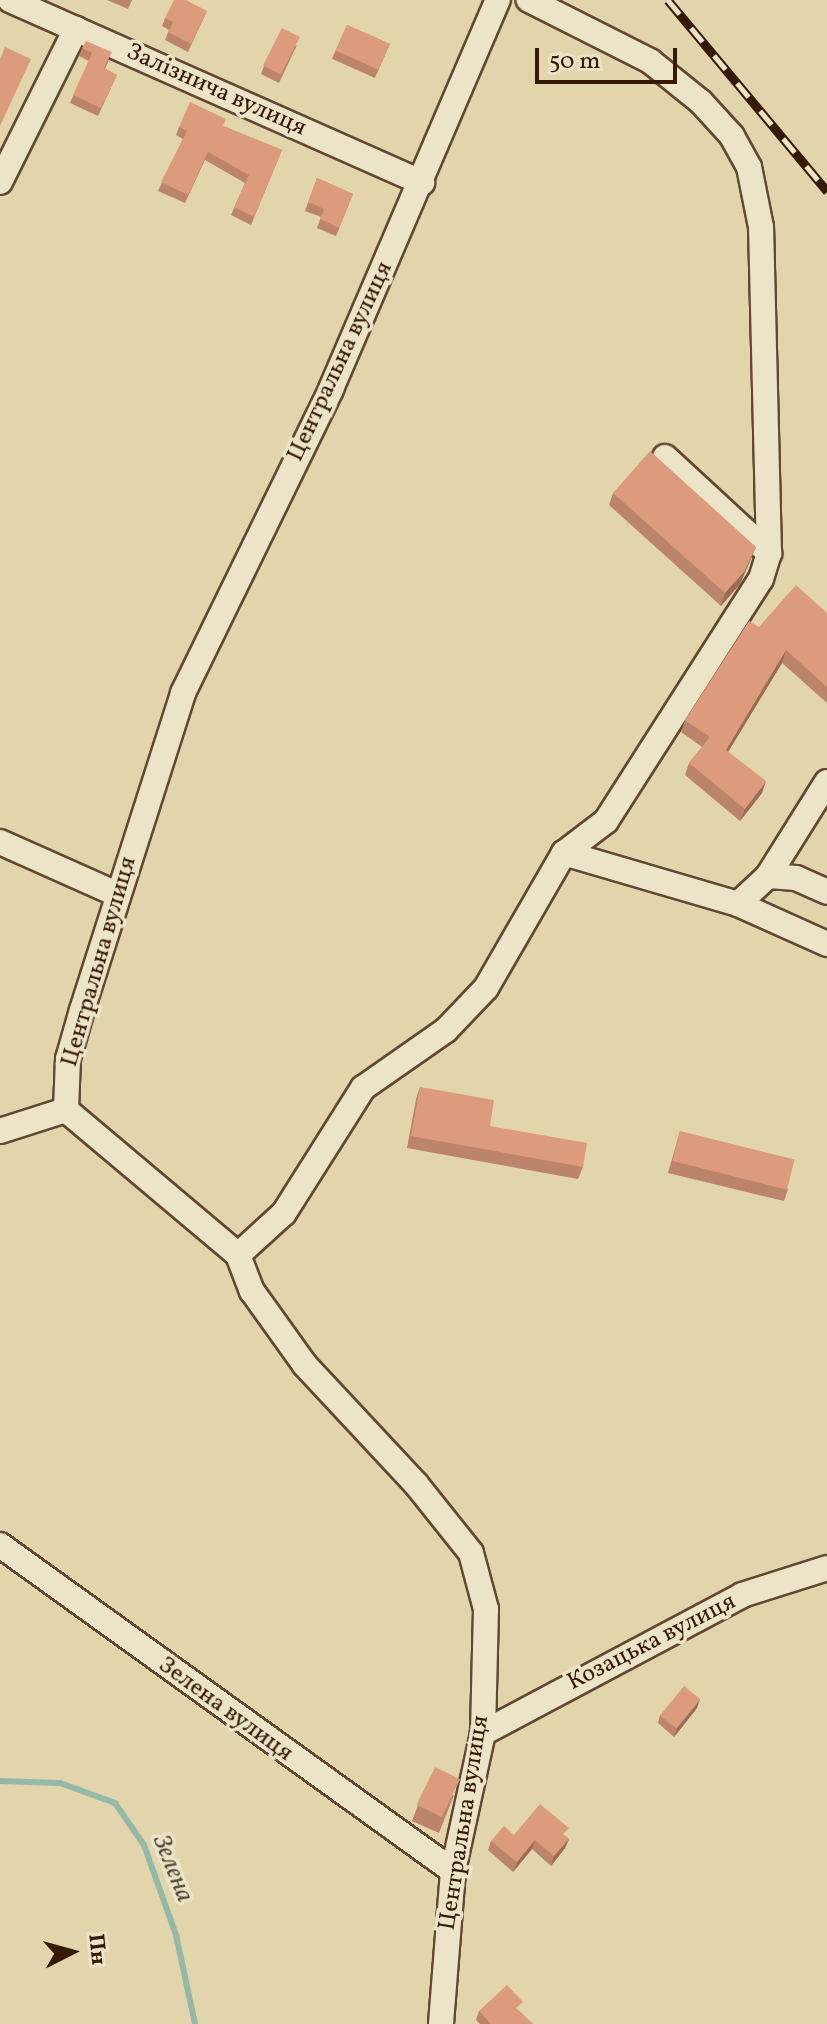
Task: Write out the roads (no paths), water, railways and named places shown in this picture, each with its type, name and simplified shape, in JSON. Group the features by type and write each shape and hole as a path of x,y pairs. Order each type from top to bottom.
{"street":[{"name":"Залізнича вулиця","path":"10,0 422,183"},
{"name":"Центральна вулиця","path":"441,2024 453,1871 483,1733 486,1609 471,1553 416,1484 305,1365 252,1291 238,1255 66,1110 68,1059 117,894 183,693 331,389 498,0"},
{"path":"238,1255 284,1213 363,1088 446,1030 486,988 564,853 606,821 761,579 769,553 761,227 749,167 732,136 701,102 650,61 529,0"},
{"path":"0,182 76,29"},
{"path":"665,457 769,553"},
{"path":"738,904 768,876 827,782"},
{"path":"0,842 117,894"},
{"path":"564,853 738,904 827,944"},
{"path":"768,876 796,878 827,892"},
{"path":"0,1131 66,1110"},
{"name":"Зелена вулиця","path":"0,1545 453,1871"},
{"name":"Козацька вулиця","path":"483,1733 742,1595 827,1568"}],"waterway":[{"name":"Зелена","path":"0,1781 60,1783 115,1803 144,1845 176,1935 195,2024"}],"railway":[{"path":"668,0 827,191"}]}
